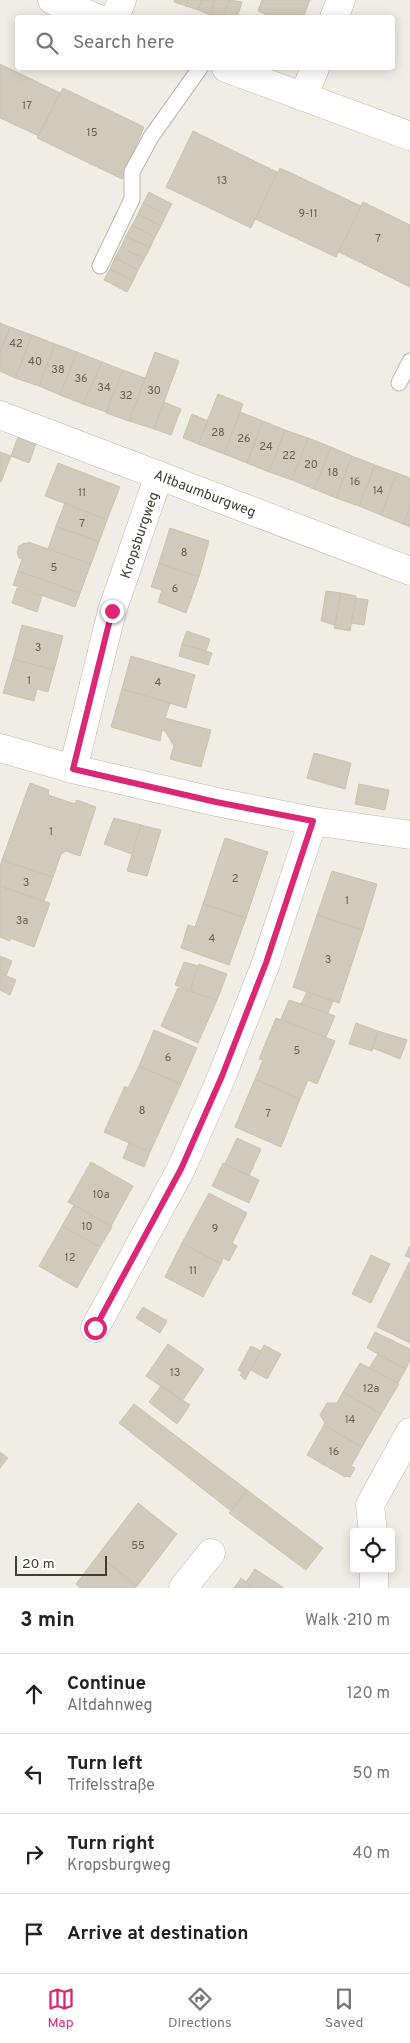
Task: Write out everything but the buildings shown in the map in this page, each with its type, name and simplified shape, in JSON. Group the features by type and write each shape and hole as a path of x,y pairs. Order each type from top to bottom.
{"street":[{"path":"52,0 90,15"},
{"path":"116,15 122,0"},
{"path":"335,15 341,0"},
{"path":"231,70 410,136"},
{"path":"303,98 313,70"},
{"name":"Altbaumburgweg","path":"0,415 410,571"},
{"name":"Kropsburgweg","path":"73,769 112,611 160,476"},
{"path":"1,752 216,802 313,821 410,835"},
{"path":"95,1328 181,1169 222,1076 266,963 313,821"},
{"path":"373,1528 370,1505 410,1432"},
{"path":"183,1588 211,1553"},
{"path":"374,1573 374,1588"}],"lane":[{"path":"100,266 132,199 132,172 151,137 199,70"},
{"path":"399,384 410,361"}],"route":[{"path":"95,1328 181,1169 222,1076 266,963 313,821 216,802 73,769 112,611"}]}
